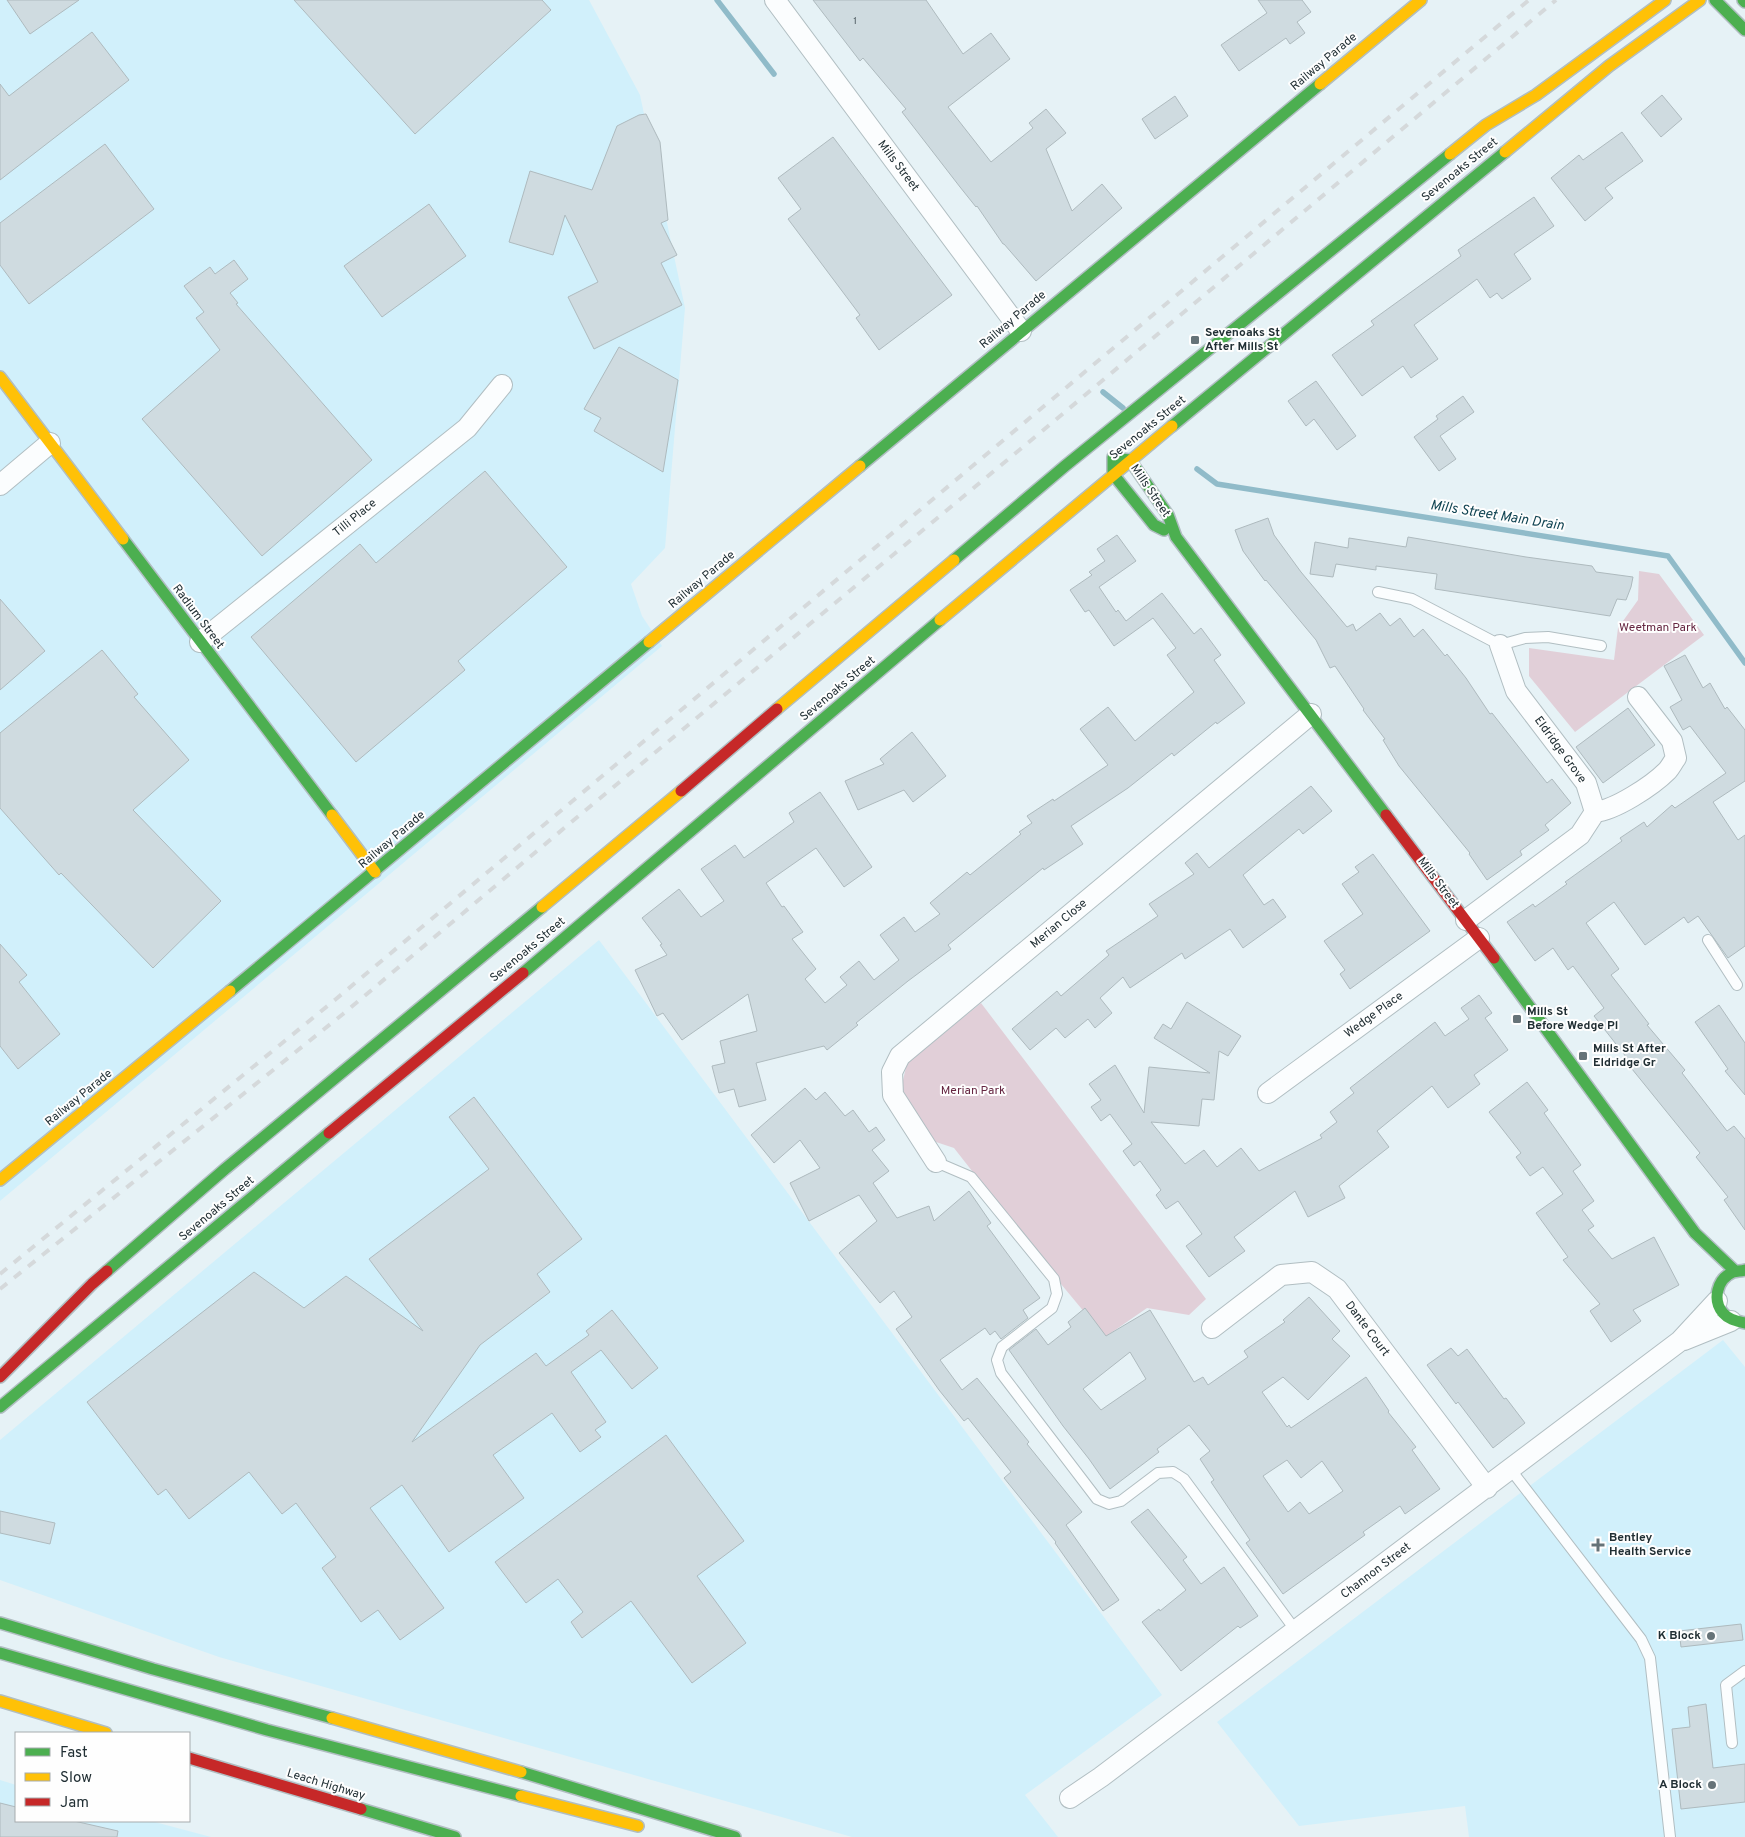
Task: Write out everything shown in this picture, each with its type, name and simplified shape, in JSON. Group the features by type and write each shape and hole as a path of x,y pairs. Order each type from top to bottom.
{"main road":[{"name":"Railway Parade","path":"0,1180 375,872 1021,331 1421,0"},
{"name":"Sevenoaks Street","path":"0,1377 92,1284 156,1228 487,954 1065,466 1486,125 1536,95 1664,0"},
{"name":"Sevenoaks Street","path":"0,1407 1113,474 1609,66 1700,0"},
{"path":"1716,0 1745,30"},
{"name":"Radium Street","path":"0,377 375,872"},
{"name":"Mills Street","path":"1126,417 1109,459 1113,474 1154,525 1176,537"},
{"name":"Mills Street","path":"1109,459 1122,458 1130,460 1168,514 1176,537 1466,920 1696,1233 1707,1259"},
{"path":"1065,466 1089,462"},
{"path":"542,924 552,899"},
{"path":"527,964 534,950"},
{"path":"487,954 507,955"},
{"name":"Mills Street","path":"1696,1233 1740,1270"},
{"path":"1738,1322 1719,1309 1717,1287 1723,1279 1740,1270"},
{"path":"0,1623 153,1669 427,1744 735,1837"},
{"path":"8,1644 160,1699"},
{"path":"0,1653 267,1730 651,1830"},
{"path":"0,1701 103,1732"},
{"name":"Leach Highway","path":"190,1758 455,1837"}],"street":[{"name":"Mills Street","path":"775,0 1021,331"},
{"name":"Tilli Place","path":"200,642 467,428 502,385"},
{"path":"0,485 50,443"},
{"name":"Eldridge Grove","path":"1500,645 1516,691 1586,783 1595,812"},
{"path":"1466,920 1580,835 1595,812 1604,811 1631,798 1667,771 1676,758 1672,741 1638,697"},
{"name":"Merian Close","path":"936,1162 893,1095 892,1072 900,1056 1311,714"},
{"name":"Wedge Place","path":"1268,1093 1479,938"},
{"name":"Dante Court","path":"1212,1328 1280,1275 1312,1272 1337,1289 1487,1488"},
{"name":"Channon Street","path":"1070,1798 1101,1777 1487,1488 1680,1341 1717,1287"},
{"name":"Channon Street","path":"1680,1341 1738,1322"}],"lane":[{"path":"1378,592 1412,599 1500,645 1525,638 1548,636 1601,646"},
{"path":"1708,940 1737,985"},
{"path":"936,1162 971,1177 1054,1279 1057,1294 1052,1308 1002,1347 997,1360 1001,1373 1097,1499 1109,1504 1121,1501 1158,1473 1173,1472 1184,1479 1296,1631"},
{"path":"1511,1470 1641,1639 1650,1658 1670,1837"},
{"path":"1732,1743 1726,1685 1745,1671"}],"shaded area":[{"path":"0,0 589,0 640,95 685,308 665,548 631,584 642,616 662,646 0,1201"},
{"path":"599,940 1162,1695 1025,1795 1058,1837 852,1837 219,1657 0,1580 0,1440"},
{"name":"Bentley Health Service","path":"1723,1340 1745,1367 1745,1837 1469,1837 1465,1806 1299,1826 1217,1722"},
{"path":"0,1780 15,1785 15,1822 155,1822 211,1837 0,1837"}],"green space":[{"name":"Weetman Park","path":"1639,571 1659,574 1704,635 1575,732 1529,676 1529,648 1614,660 1618,628 1638,600"},
{"name":"Merian Park","path":"981,1003 1206,1299 1189,1315 1147,1308 1105,1337 954,1148 936,1142 900,1093 907,1063"}],"building":[{"path":"7,0 79,0 30,34"},
{"path":"294,0 542,0 551,10 415,134"},
{"path":"813,0 926,0 963,54 991,33 1010,59 948,107 991,162 1033,128 1029,123 1046,109 1066,133 1046,149 1072,211 1102,184 1122,208 1036,281 1003,244 977,206 902,112 906,109 863,58 860,61"},
{"path":"1258,0 1302,0 1311,12 1297,22 1305,33 1290,44 1286,38 1239,71 1221,45 1267,13"},
{"path":"92,32 129,80 0,180 0,84 9,96"},
{"path":"1662,95 1682,119 1661,137 1641,113"},
{"path":"1175,96 1188,116 1155,139 1142,119"},
{"path":"646,114 660,142 668,220 661,223 677,255 661,263 682,305 594,349 568,297 598,282 565,215 553,255 509,242 530,171 592,190 617,126 639,115"},
{"path":"1622,132 1643,161 1605,188 1613,198 1585,221 1551,178 1579,155 1583,160"},
{"path":"833,137 952,295 879,350 856,318 860,315 788,219 801,209 778,178"},
{"path":"105,144 154,209 29,304 0,265 0,223"},
{"path":"1534,197 1554,226 1514,254 1531,279 1502,299 1497,293 1490,298 1477,279 1414,325 1438,359 1411,378 1403,366 1362,396 1332,355 1374,325 1371,321 1461,256 1458,250"},
{"path":"429,204 466,256 382,317 344,266"},
{"path":"234,260 248,279 230,293 238,303 236,304 372,460 262,556 142,419 220,350 196,318 204,312 184,286 210,267 215,274"},
{"path":"619,347 678,380 663,472 594,431 601,418 584,409"},
{"path":"1316,381 1356,436 1337,450 1314,419 1306,426 1288,401"},
{"path":"1463,396 1474,412 1440,436 1456,459 1439,471 1414,437 1438,419 1436,416"},
{"path":"485,471 567,567 458,661 465,670 356,762 251,637 360,544 376,563"},
{"path":"1268,518 1274,535 1301,572 1347,627 1353,624 1356,631 1380,613 1390,626 1400,618 1414,637 1423,629 1445,656 1447,654 1490,714 1492,713 1547,783 1552,779 1571,803 1545,825 1549,830 1520,851 1522,855 1487,880 1470,853 1399,766 1383,740 1385,739 1363,710 1335,666 1330,668 1316,640 1265,581 1243,551 1235,530"},
{"path":"1117,535 1136,561 1099,587 1116,612 1118,610 1126,621 1162,593 1194,634 1201,628 1221,655 1214,660 1245,703 1217,724 1216,722 1174,756 1172,753 1128,788 1071,826 1083,844 1044,870 1043,868 948,945 951,949 856,1023 858,1025 827,1050 824,1046 756,1063 766,1100 739,1107 734,1089 719,1093 712,1066 725,1063 720,1041 757,1031 748,994 682,1040 663,1013 657,1016 635,970 667,955 660,945 662,944 642,918 679,889 701,917 724,901 701,869 735,845 744,858 794,822 789,813 820,792 872,867 844,887 816,848 766,883 782,907 784,906 803,932 792,939 816,969 805,979 825,1003 847,985 840,977 859,961 874,980 899,960 880,935 904,917 915,932 940,914 930,903 967,872 970,875 1021,834 1019,832 1032,823 1027,816 1053,799 1054,801 1108,765 1080,729 1108,707 1135,741 1194,692 1167,655 1176,648 1153,618 1114,646 1089,610 1085,612 1070,590 1092,575 1089,572 1105,561 1097,549"},
{"path":"1408,537 1592,566 1596,572 1633,577 1631,587 1626,600 1617,599 1610,616 1435,589 1437,574 1376,566 1376,570 1336,564 1333,577 1310,574 1315,542 1348,548 1349,538 1406,547"},
{"path":"0,599 45,651 0,690"},
{"path":"102,650 138,694 134,697 189,760 133,810 221,901 153,968 61,873 59,875 0,808 0,733"},
{"path":"1685,655 1703,688 1710,683 1725,709 1727,707 1745,730 1745,781 1713,802 1738,840 1745,835 1745,946 1728,958 1698,916 1688,923 1684,917 1645,945 1614,902 1586,923 1619,969 1611,975 1649,1024 1647,1025 1685,1070 1682,1073 1727,1131 1734,1126 1745,1139 1745,1230 1724,1200 1728,1197 1696,1157 1700,1153 1632,1069 1634,1067 1594,1016 1604,1008 1573,966 1568,970 1553,948 1535,961 1507,922 1533,904 1535,907 1567,884 1565,882 1622,841 1620,838 1644,822 1647,827 1672,805 1675,808 1726,773 1690,726 1683,730 1670,707 1682,700 1664,666"},
{"path":"1628,708 1655,745 1603,783 1576,747"},
{"path":"912,732 946,776 913,802 904,790 858,810 845,781 884,764 880,759"},
{"path":"1311,786 1332,811 1303,834 1299,829 1243,875 1264,905 1273,899 1286,917 1243,948 1230,929 1185,959 1182,953 1130,988 1123,977 1100,998 1112,1013 1095,1028 1088,1019 1065,1038 1056,1028 1030,1050 1012,1029 1057,991 1061,996 1109,955 1106,951 1158,916 1149,904 1194,874 1185,863 1197,853 1209,868"},
{"path":"1373,854 1430,931 1350,989 1340,974 1345,970 1324,941 1363,914 1342,884 1359,872 1355,867"},
{"path":"0,944 27,975 19,982 60,1034 18,1069 0,1046"},
{"path":"1479,995 1492,1013 1485,1018 1508,1050 1474,1075 1480,1084 1448,1108 1432,1086 1377,1131 1389,1147 1339,1186 1345,1198 1308,1217 1295,1191 1234,1237 1245,1251 1209,1277 1186,1246 1202,1234 1178,1201 1166,1209 1156,1195 1161,1190 1140,1161 1134,1166 1123,1151 1132,1144 1110,1114 1101,1121 1091,1107 1101,1100 1089,1084 1115,1065 1144,1113 1149,1067 1210,1073 1154,1038 1163,1024 1171,1029 1187,1002 1241,1036 1228,1056 1219,1051 1214,1100 1202,1099 1199,1126 1151,1122 1185,1164 1204,1150 1217,1167 1241,1148 1259,1171 1322,1138 1320,1135 1337,1122 1330,1112 1354,1093 1350,1088 1435,1022 1445,1036 1469,1019 1461,1008"},
{"path":"1719,1005 1745,1043 1745,1095 1725,1071 1728,1069 1695,1022"},
{"path":"1527,1082 1548,1110 1544,1113 1581,1165 1573,1171 1594,1201 1582,1210 1594,1226 1588,1230 1612,1259 1654,1237 1679,1285 1633,1310 1641,1321 1611,1342 1590,1311 1600,1304 1563,1260 1568,1257 1536,1213 1563,1194 1543,1167 1530,1176 1516,1157 1521,1153 1489,1112"},
{"path":"805,1088 816,1100 825,1092 845,1116 853,1110 869,1132 876,1127 885,1140 872,1150 889,1171 873,1183 897,1218 929,1206 934,1221 969,1191 991,1223 987,1226 1040,1298 1023,1310 1028,1318 1001,1339 995,1331 990,1335 985,1328 940,1360 962,1390 977,1378 1082,1512 1066,1525 1119,1600 1103,1611 1056,1542 1004,1478 1011,1472 968,1418 964,1421 939,1390 896,1329 912,1317 894,1291 880,1303 839,1253 877,1221 859,1195 809,1221 790,1183 820,1168 800,1140 774,1163 751,1135"},
{"path":"474,1097 582,1239 537,1274 550,1292 480,1345 412,1442 536,1353 546,1366 589,1335 586,1331 612,1310 658,1368 632,1389 601,1350 571,1372 606,1422 595,1430 601,1437 580,1452 552,1413 493,1455 524,1498 449,1552 402,1485 370,1508 444,1608 400,1640 378,1610 361,1622 322,1568 336,1557 296,1503 282,1514 249,1472 189,1519 166,1489 158,1495 87,1402 254,1272 304,1308 346,1276 423,1331 369,1259 489,1169 449,1117"},
{"path":"1309,1297 1340,1331 1332,1339 1350,1356 1308,1400 1283,1377 1262,1392 1287,1427 1289,1425 1291,1428 1366,1377 1388,1412 1416,1447 1412,1450 1440,1489 1405,1514 1400,1506 1363,1532 1365,1535 1283,1594 1246,1543 1250,1540 1211,1482 1214,1480 1200,1459 1210,1451 1189,1425 1157,1449 1159,1452 1110,1489 1009,1350 1036,1329 1048,1345 1071,1327 1068,1322 1085,1308 1106,1336 1150,1310 1194,1382 1203,1377 1208,1385 1248,1357 1244,1351 1285,1322 1283,1320","holes":["1130,1352 1146,1379 1101,1410 1083,1389","1287,1460 1301,1478 1322,1461 1343,1491 1309,1514 1300,1502 1288,1512 1263,1476"]},
{"path":"1451,1348 1458,1356 1467,1349 1504,1399 1506,1398 1525,1423 1493,1448 1458,1402 1456,1404 1427,1365"},
{"path":"666,1435 744,1541 697,1576 746,1643 692,1683 631,1601 582,1638 571,1622 583,1612 558,1579 526,1603 495,1562"},
{"path":"1148,1509 1187,1557 1183,1560 1201,1584 1224,1567 1258,1616 1240,1628 1238,1626 1181,1671 1142,1622 1159,1609 1160,1611 1186,1590 1131,1522"},
{"path":"0,1511 55,1523 50,1544 0,1533"},
{"name":"K Block","path":"1741,1624 1743,1640 1681,1647 1679,1631"},
{"name":"A Block","path":"1706,1704 1713,1768 1745,1764 1745,1802 1681,1809 1672,1729 1690,1727 1688,1707"},
{"path":"0,1803 15,1807 15,1822 78,1822 118,1831 117,1837 0,1837"}],"waterway":[{"name":"Mills Street Main Drain","path":"717,0 774,74"},
{"path":"1103,392 1123,408"},
{"name":"Mills Street Main Drain","path":"1197,469 1217,484 1668,556 1745,663"}],"railway":[{"path":"0,1274 336,999 1529,0"},
{"path":"0,1289 343,1014 1556,0"}],"traffic: fast":[{"path":"1715,0 1745,30"},
{"path":"860,466 1320,84"},
{"path":"1172,426 1505,152"},
{"path":"954,560 1065,466 1450,154"},
{"path":"1113,457 1113,474 1154,525 1164,530"},
{"path":"1113,458 1130,460 1168,515 1176,537 1386,815"},
{"path":"123,539 332,815"},
{"path":"523,973 940,620"},
{"path":"230,991 649,642"},
{"path":"107,1271 225,1169 542,907"},
{"path":"1494,958 1695,1233 1735,1271"},
{"path":"0,1407 329,1133"},
{"path":"1745,1270 1728,1275 1720,1285 1717,1296 1720,1308 1725,1315 1733,1320 1745,1323"},
{"path":"0,1623 153,1669 332,1718"},
{"path":"0,1653 267,1730 521,1796"},
{"path":"521,1772 735,1837"},
{"path":"361,1809 455,1837"}],"traffic: slow":[{"path":"1320,84 1421,0"},
{"path":"1450,154 1486,125 1536,95 1665,0"},
{"path":"1505,152 1609,66 1700,0"},
{"path":"0,377 123,539"},
{"path":"940,620 1172,426"},
{"path":"649,642 860,466"},
{"path":"777,709 954,560"},
{"path":"542,907 681,791"},
{"path":"332,815 375,872"},
{"path":"0,1180 230,991"},
{"path":"0,1701 103,1732"},
{"path":"332,1718 521,1772"},
{"path":"521,1796 638,1826"}],"traffic: jam":[{"path":"681,791 777,709"},
{"path":"1386,815 1494,958"},
{"path":"329,1133 523,973"},
{"path":"0,1377 107,1271"},
{"path":"190,1758 361,1809"}],"place":[{"name":"Sevenoaks St After Mills St","path":"1195,340"},
{"name":"Mills St Before Wedge Pl","path":"1517,1019"},
{"name":"Mills St After Eldridge Gr","path":"1583,1056"},
{"name":"Bentley Health Service","path":"1598,1545"},
{"name":"K Block","path":"1711,1636"},
{"name":"A Block","path":"1712,1785"}]}
